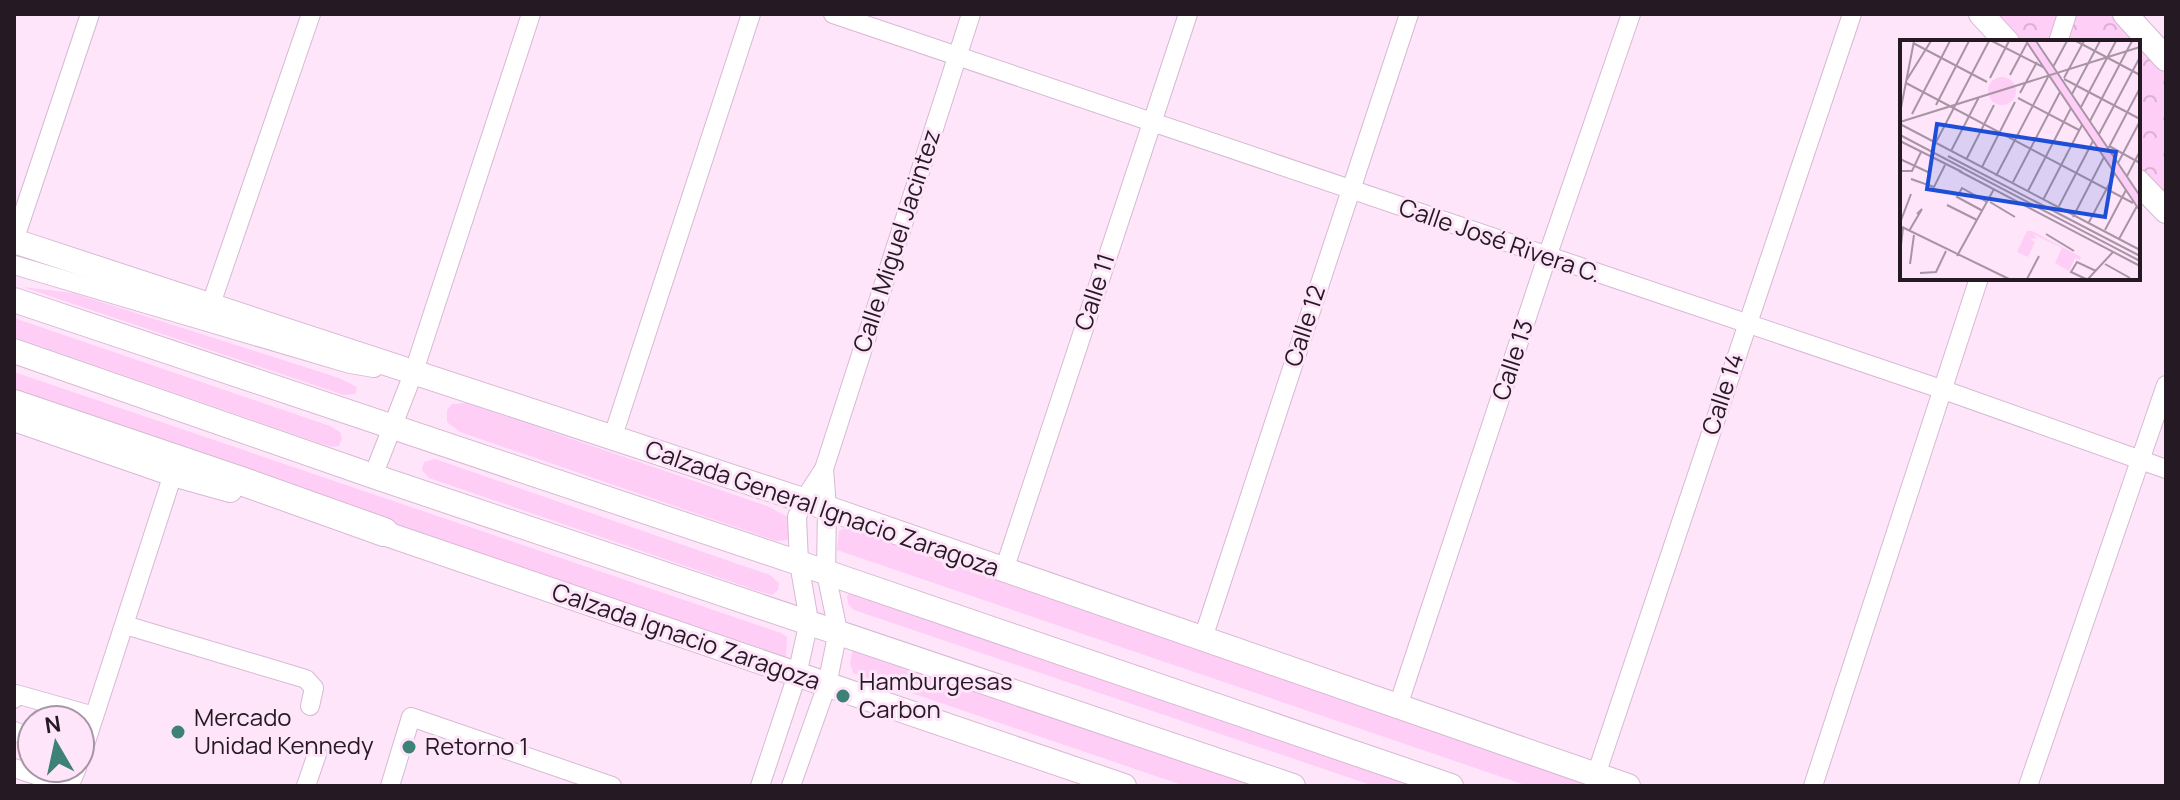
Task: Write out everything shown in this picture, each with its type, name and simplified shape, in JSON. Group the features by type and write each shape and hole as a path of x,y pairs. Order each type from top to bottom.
{"highway":[{"path":"14,404 384,532"}],"main road":[{"path":"1981,14 2005,40"},
{"path":"2125,14 2166,59"},
{"path":"2140,184 2166,211"},
{"name":"Calzada General Ignacio Zaragoza","path":"14,241 97,279 211,304 413,374 804,500 1628,786"},
{"path":"14,300 1451,786"},
{"path":"14,351 373,476 1293,786"},
{"path":"14,419 173,474 384,532"},
{"name":"Calzada Ignacio Zaragoza","path":"384,532 1124,786"}],"street":[{"path":"14,241 90,14"},
{"path":"211,304 311,14"},
{"path":"373,476 413,374 531,14"},
{"path":"612,439 751,14"},
{"name":"Calle José Rivera C.","path":"833,14 1941,389 2166,469"},
{"name":"Calle Miguel Jacintez","path":"809,621 799,563 797,517 824,469 971,14"},
{"name":"Calle 11","path":"1004,570 1188,14"},
{"name":"Calle 12","path":"1203,638 1409,14"},
{"name":"Calle 13","path":"1398,706 1631,14"},
{"name":"Calle 14","path":"1596,775 1852,14"},
{"path":"2059,40 2067,14"},
{"path":"14,265 97,279 350,364 413,374"},
{"path":"1813,786 1978,280"},
{"path":"2028,786 2166,385"},
{"name":"Calle Miguel Jacintez","path":"824,469 826,573 838,631"},
{"path":"96,710 173,474"},
{"path":"760,786 797,675 809,621"},
{"path":"125,625 306,679 314,688 310,706"},
{"path":"791,786 827,685 838,631"},
{"path":"14,699 16,694 51,704"},
{"path":"390,786 411,717 612,786"},
{"path":"306,786 317,754"}],"green space":[{"path":"1994,14 2112,14 2136,40 2019,40"},
{"path":"2140,44 2166,72 2166,198 2140,170"},
{"path":"23,287 73,293 339,378 357,387 355,394 344,395"},
{"path":"14,318 330,426 340,432 342,438 339,446 319,443 14,337"},
{"path":"14,372 781,633 787,637 786,660 14,401"},
{"path":"467,403 767,506 788,517 790,531 787,540 776,541 460,432 447,422 447,410 452,404"},
{"path":"435,459 770,575 779,583 778,590 772,595 758,591 429,478 422,470 424,462"},
{"path":"848,527 1610,786 1528,786 837,550 839,531"},
{"path":"851,591 1436,786 1374,786 854,610 848,604 847,596"},
{"path":"853,649 1291,786 1185,786 853,673 850,663"}],"place":[{"name":"Hamburgesas Carbon","path":"843,696"},
{"name":"Mercado Unidad Kennedy","path":"178,732"},
{"name":"Retorno 1","path":"409,747"}]}
